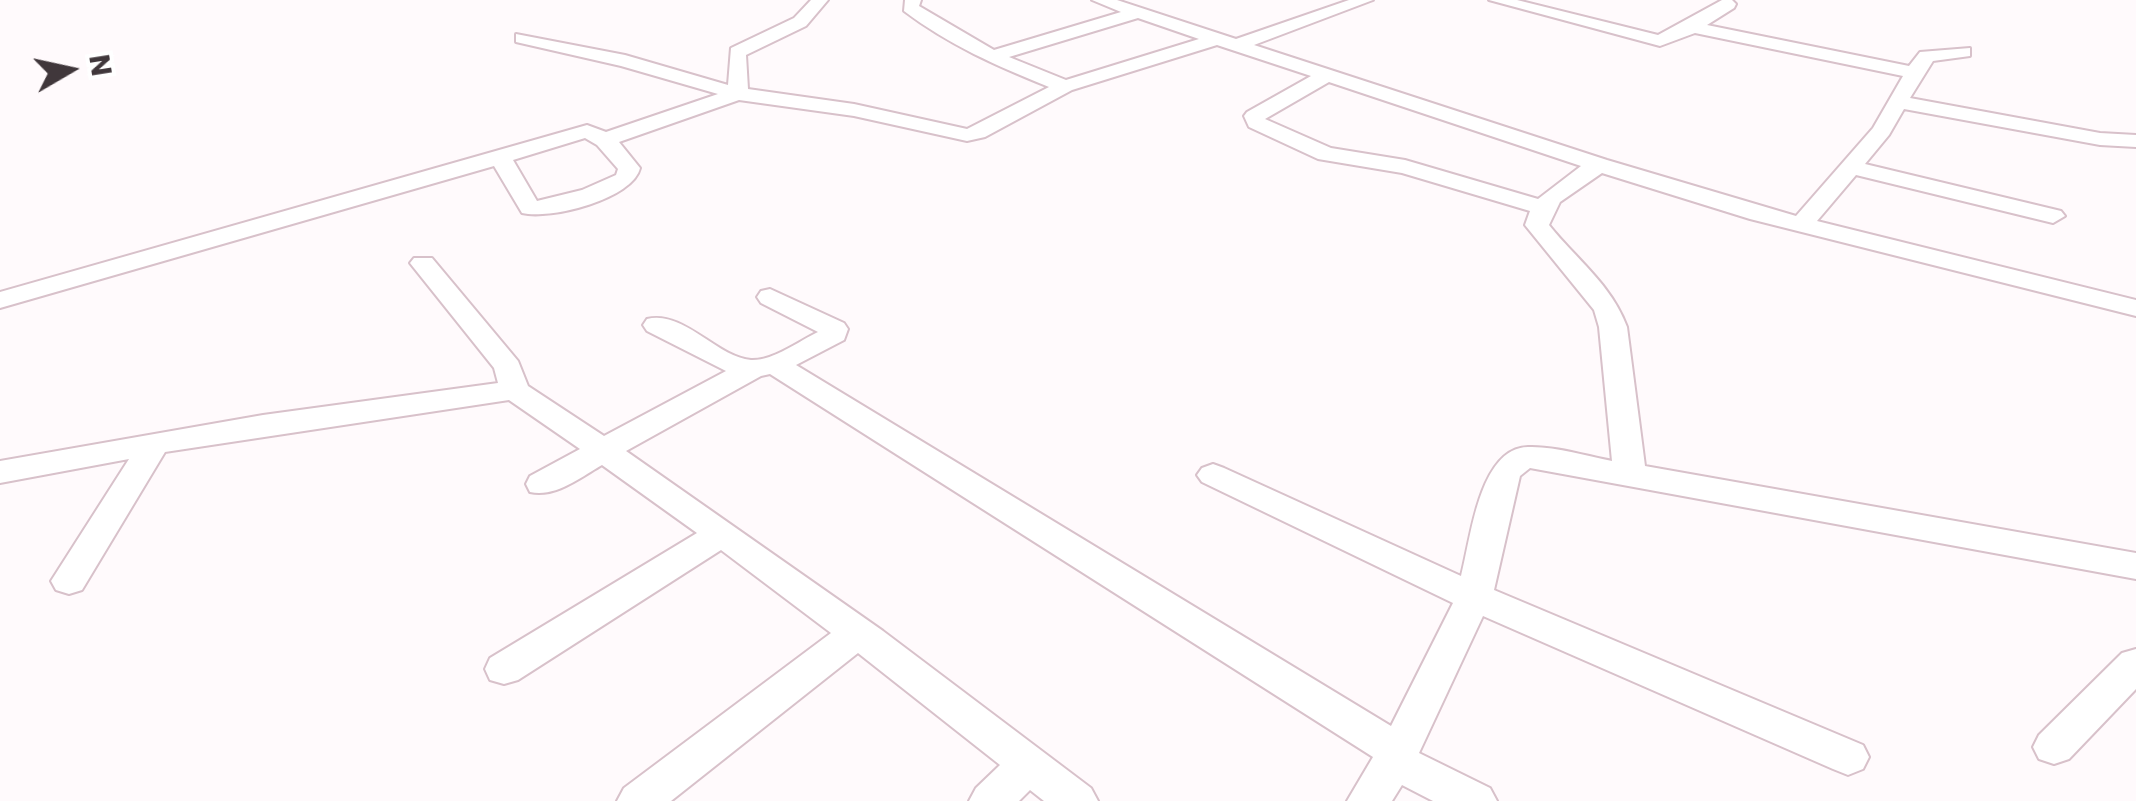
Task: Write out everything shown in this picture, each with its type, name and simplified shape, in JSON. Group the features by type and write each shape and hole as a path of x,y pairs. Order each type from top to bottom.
{"street":[{"path":"738,94 737,52 800,22 820,0"},
{"path":"913,0 910,7 940,31 990,57 1065,86"},
{"path":"1100,0 1599,166 1802,224 2136,308"},
{"path":"522,38 625,61 738,94 854,110 967,135 978,134 1065,86 1364,0"},
{"path":"1497,0 1654,40 1672,38 1728,4"},
{"path":"990,57 1137,13"},
{"path":"1693,27 1914,72"},
{"path":"1802,224 1853,168 1927,56 1964,52"},
{"path":"1324,76 1254,116 1256,124 1326,154 1389,163 1541,207"},
{"path":"606,140 738,94"},
{"path":"1899,102 2100,140 2136,141"},
{"path":"0,300 587,131 606,140 628,168 626,177 614,186 544,208 530,208 500,158"},
{"path":"1599,166 1541,207 1537,225 1598,295 1616,324 1614,344 1630,474"},
{"path":"1853,168 2052,216"},
{"path":"423,262 508,368 515,390 858,633 1076,801"},
{"path":"542,484 834,334 834,329 770,297"},
{"path":"657,324 762,368 1475,801"},
{"path":"0,472 380,407 515,390"},
{"path":"69,581 154,444"},
{"path":"1369,801 1396,756 1474,596 1504,474 1514,463 1528,457 2136,566"},
{"path":"1213,476 1474,596 1848,757"},
{"path":"504,668 721,534"},
{"path":"639,801 858,633"},
{"path":"2054,748 2136,664"},
{"path":"991,801 1029,763"}]}
